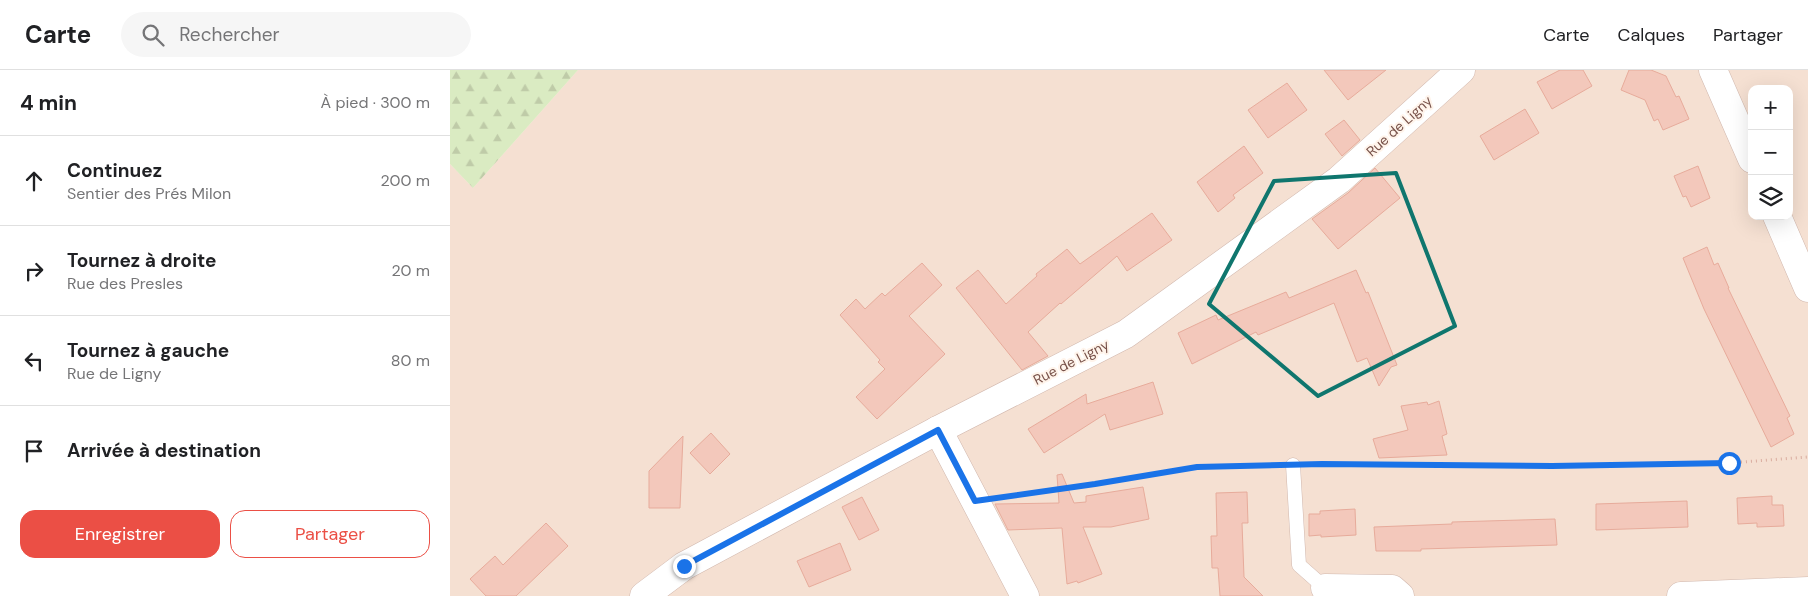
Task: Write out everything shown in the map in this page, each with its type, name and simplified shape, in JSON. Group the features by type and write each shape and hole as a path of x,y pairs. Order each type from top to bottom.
{"street":[{"name":"Rue de Ligny","path":"644,596 684,566 938,430 1126,334 1339,180 1461,70"},
{"path":"1713,70 1748,150"},
{"path":"1779,220 1808,288"},
{"path":"938,430 1025,596"},
{"path":"1324,588 1392,589 1400,596"},
{"path":"1681,596 1808,591"}],"lane":[{"path":"1293,465 1299,565 1324,588"}],"path":[{"path":"975,501 1197,467 1293,465 1562,466 1729,463 1808,457"}],"highlighted area":[{"path":"1396,173 1455,326 1318,396 1209,304 1274,181"}],"shaded area":[{"path":"578,70 1808,70 1808,596 450,596 450,164 473,188"}],"green space":[{"path":"450,70 578,70 473,188 450,164"}],"building":[{"path":"1324,70 1386,70 1348,100"},
{"path":"1560,70 1583,70 1592,86 1552,109 1537,82"},
{"path":"1629,70 1651,70 1666,76 1676,97 1679,96 1689,119 1663,130 1658,119 1654,121 1645,100 1621,90"},
{"path":"1287,83 1307,110 1268,138 1248,110"},
{"path":"1525,109 1539,133 1494,160 1480,136"},
{"path":"1344,120 1360,140 1342,156 1325,134"},
{"path":"1244,146 1263,173 1233,195 1235,198 1218,212 1197,182"},
{"path":"1698,166 1710,198 1691,207 1686,196 1683,197 1674,176"},
{"path":"1375,168 1400,198 1338,249 1312,219 1348,193"},
{"path":"1152,213 1172,240 1127,271 1117,256 1060,303 1028,332 1048,356 1022,370 956,288 978,270 1006,304 1037,276 1036,274 1067,249 1080,264"},
{"path":"1707,247 1714,265 1718,263 1728,288 1790,416 1787,418 1794,434 1771,447 1704,309 1683,258"},
{"path":"922,263 942,285 909,316 945,354 877,419 856,397 885,369 878,362 880,360 840,315 856,299 865,309 882,293 885,296"},
{"path":"1356,270 1366,293 1368,292 1397,365 1391,367 1379,386 1367,358 1357,362 1334,303 1258,335 1256,332 1192,364 1178,333 1216,315 1218,320 1286,292 1289,298"},
{"path":"1153,382 1163,414 1110,430 1105,414 1044,453 1028,429 1086,394 1087,404"},
{"path":"1439,401 1447,434 1442,436 1447,455 1379,458 1373,439 1408,430 1401,406 1427,402 1428,405"},
{"path":"711,433 730,454 710,474 690,453"},
{"path":"683,436 680,508 649,508 649,471"},
{"path":"1062,474 1074,503 1086,502 1086,496 1143,487 1149,519 1111,527 1083,527 1102,574 1078,583 1077,581 1067,584 1062,528 1008,530 995,504 1059,503 1057,475"},
{"path":"1247,492 1248,523 1242,523 1244,577 1263,596 1220,596 1218,568 1212,568 1211,536 1217,536 1216,493"},
{"path":"1772,496 1772,505 1783,505 1784,526 1757,527 1757,523 1738,524 1737,498"},
{"path":"862,497 879,530 859,540 842,507"},
{"path":"1687,501 1688,527 1596,530 1596,504"},
{"path":"1355,509 1356,535 1309,536 1309,514 1320,514 1320,511"},
{"path":"1555,519 1557,545 1376,551 1374,527 1452,524 1452,522"},
{"path":"546,523 568,546 516,596 486,596 470,579 495,556 503,565"},
{"path":"840,543 851,570 809,587 797,561"}],"route":[{"path":"684,566 938,430 975,501 1197,467 1322,464 1552,466 1729,463"}]}
